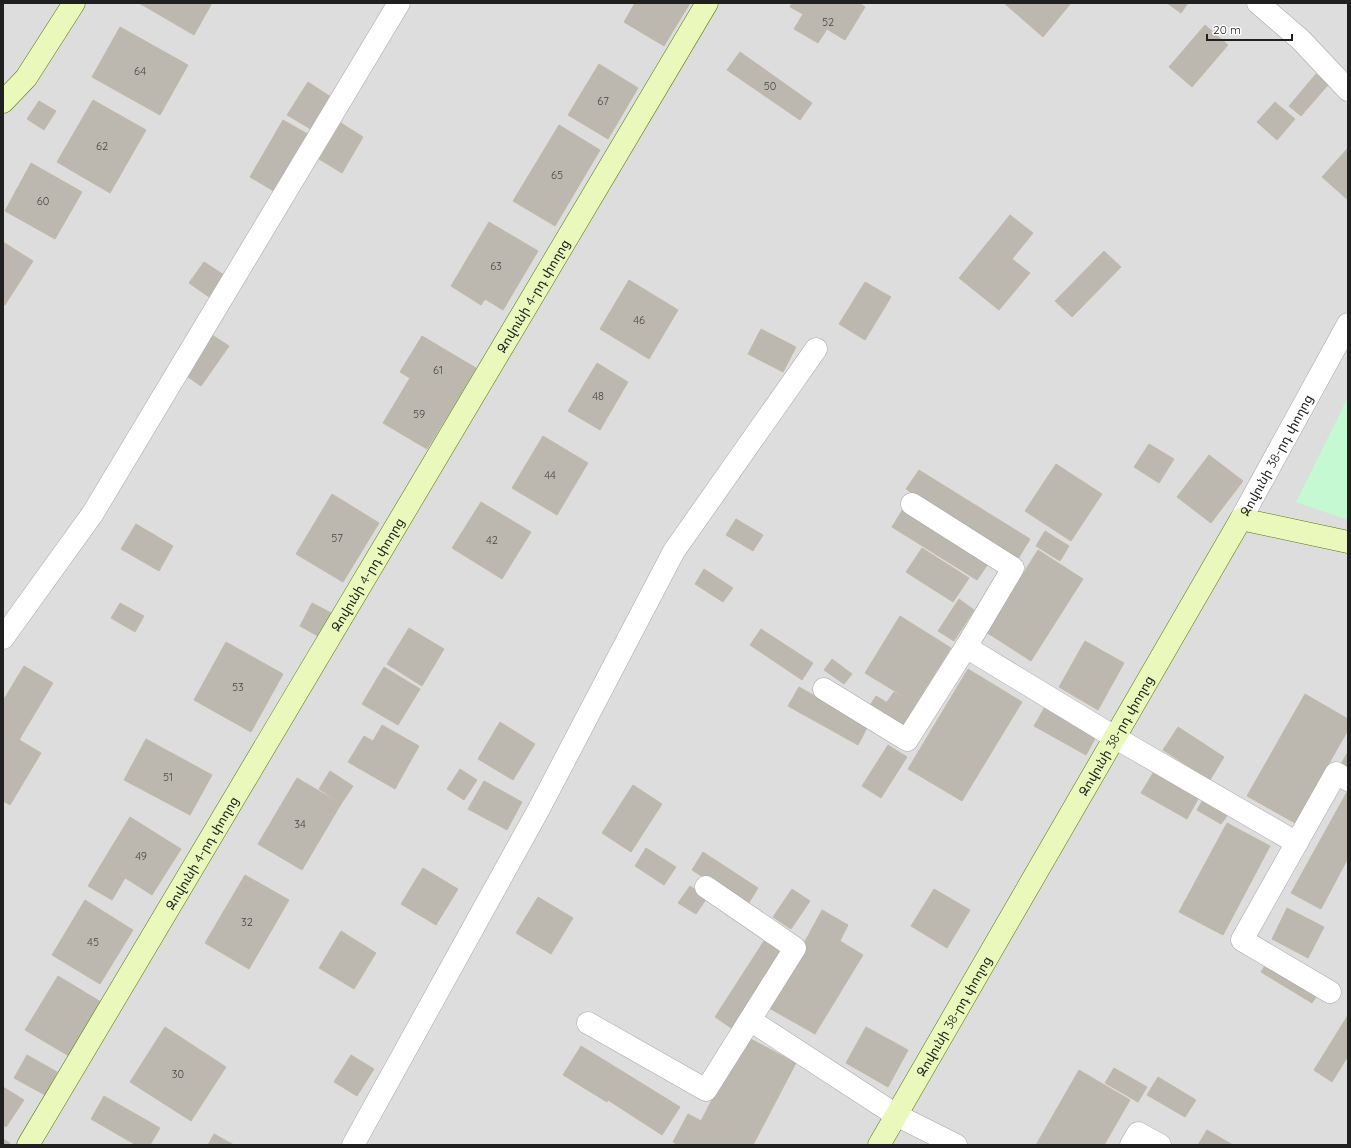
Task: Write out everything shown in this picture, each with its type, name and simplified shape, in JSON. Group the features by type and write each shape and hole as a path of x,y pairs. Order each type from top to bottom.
{"street":[{"path":"3,102 26,78 74,3"},
{"path":"3,638 93,513 399,3"},
{"name":"Զովունի 4-րդ փողոց","path":"28,1145 707,3"},
{"path":"1258,3 1301,40 1348,90"},
{"name":"Զովունի 38-րդ փողոց","path":"879,1145 1116,738 1241,519 1348,324"},
{"path":"353,1145 540,807 674,551 816,349"},
{"path":"824,689 908,740 1013,568 912,504"},
{"path":"1241,519 1348,542"},
{"path":"966,647 1116,738 1297,843"},
{"path":"1330,992 1242,940 1336,773 1348,780"},
{"path":"588,1022 706,1090 795,948 706,887"},
{"path":"750,1020 896,1115 956,1145"},
{"path":"1131,1145 1138,1133 1160,1145"}],"shaded area":[{"path":"3,3 1348,3 1348,1145 3,1145"}],"green space":[{"path":"1348,397 1348,520 1296,502"}],"building":[{"path":"139,3 212,3 194,35"},
{"path":"635,3 690,3 664,46 624,22"},
{"path":"792,3 859,3 865,7 845,40 827,29 818,43 794,29 803,14 790,7"},
{"path":"1004,3 1071,3 1043,37"},
{"path":"1167,3 1188,3 1181,13"},
{"path":"1205,25 1228,45 1192,87 1169,67"},
{"path":"120,27 188,65 160,115 92,77"},
{"path":"740,52 812,103 800,120 727,70"},
{"path":"599,64 638,88 608,139 568,115"},
{"path":"1316,74 1328,85 1301,116 1289,106"},
{"path":"308,82 334,99 314,131 287,115"},
{"path":"93,100 146,130 110,193 57,162"},
{"path":"39,101 56,111 44,130 27,119"},
{"path":"1275,102 1295,119 1277,140 1257,122"},
{"path":"283,120 311,136 277,193 250,177"},
{"path":"341,123 363,137 342,173 319,159"},
{"path":"559,125 600,150 555,226 513,201"},
{"path":"1348,149 1348,200 1322,177"},
{"path":"31,163 82,192 55,239 5,211"},
{"path":"1010,215 1033,233 1012,259 1030,273 999,310 959,278"},
{"path":"489,222 538,251 503,310 485,299 481,305 451,286"},
{"path":"3,242 33,261 5,305 3,304"},
{"path":"1104,251 1121,267 1072,317 1055,301"},
{"path":"204,262 224,275 209,297 189,283"},
{"path":"629,280 678,310 649,359 600,329"},
{"path":"865,282 891,297 865,340 839,324"},
{"path":"761,329 796,347 783,372 748,354"},
{"path":"209,333 229,346 201,386 182,373"},
{"path":"422,336 476,368 454,405 400,372"},
{"path":"597,363 628,382 600,430 568,411"},
{"path":"410,378 454,405 427,449 383,423"},
{"path":"543,436 588,463 557,515 512,488"},
{"path":"1149,444 1174,459 1159,483 1134,467"},
{"path":"1209,455 1243,481 1211,523 1177,497"},
{"path":"1056,464 1102,494 1071,541 1025,511"},
{"path":"919,470 943,485 931,505 906,489"},
{"path":"943,485 1030,539 1018,559 931,505"},
{"path":"332,494 379,523 343,582 296,554"},
{"path":"481,502 531,532 502,579 452,548"},
{"path":"904,507 990,561 977,580 892,527"},
{"path":"736,519 763,535 753,551 726,535"},
{"path":"136,524 173,546 159,571 121,549"},
{"path":"1045,531 1069,546 1060,561 1036,546"},
{"path":"922,548 969,578 953,602 906,572"},
{"path":"1038,550 1083,579 1031,661 986,632"},
{"path":"704,569 733,588 723,602 695,584"},
{"path":"959,599 974,610 954,641 938,631"},
{"path":"120,603 144,616 135,632 111,618"},
{"path":"312,603 337,616 325,640 300,626"},
{"path":"900,616 951,648 916,704 865,673"},
{"path":"409,628 444,649 422,686 387,664"},
{"path":"761,629 813,663 802,680 750,645"},
{"path":"1085,641 1124,663 1098,710 1059,687"},
{"path":"226,642 283,674 251,732 194,700"},
{"path":"832,659 852,674 844,684 824,670"},
{"path":"24,666 53,683 19,740 3,730 3,701"},
{"path":"384,667 420,689 398,725 362,704"},
{"path":"968,669 1022,702 962,801 908,769"},
{"path":"799,687 868,726 858,745 788,706"},
{"path":"894,692 916,704 910,716 887,702"},
{"path":"1305,694 1348,719 1348,730 1295,823 1247,796"},
{"path":"876,696 910,716 902,729 867,710"},
{"path":"1046,705 1097,735 1086,755 1034,726"},
{"path":"500,722 535,744 513,780 478,759"},
{"path":"382,725 419,746 395,789 348,762 364,736 373,741"},
{"path":"1178,727 1224,757 1210,780 1163,750"},
{"path":"3,730 41,753 10,805 3,801"},
{"path":"146,739 212,775 190,815 124,780"},
{"path":"888,745 907,757 881,798 862,786"},
{"path":"1348,752 1348,768 1341,764"},
{"path":"460,769 477,780 464,800 447,789"},
{"path":"330,771 353,786 341,804 319,789"},
{"path":"1153,773 1198,799 1187,819 1141,793"},
{"path":"297,778 341,804 302,870 258,844"},
{"path":"484,781 522,802 507,830 468,809"},
{"path":"633,785 662,804 631,852 602,833"},
{"path":"1347,792 1348,858 1321,909 1291,893"},
{"path":"1204,798 1229,813 1221,824 1197,810"},
{"path":"130,817 181,849 152,895 102,863"},
{"path":"1227,823 1270,846 1223,935 1179,912"},
{"path":"646,848 676,867 664,885 635,866"},
{"path":"703,852 758,888 747,906 692,870"},
{"path":"102,863 125,878 112,900 88,886"},
{"path":"423,868 458,889 436,925 401,904"},
{"path":"245,875 289,900 249,969 205,943"},
{"path":"690,886 707,898 696,914 678,903"},
{"path":"792,889 810,901 791,929 773,917"},
{"path":"934,889 970,910 947,948 911,926"},
{"path":"538,897 573,918 551,954 516,933"},
{"path":"85,900 133,930 100,984 52,955"},
{"path":"1287,908 1324,927 1308,958 1272,939"},
{"path":"822,910 848,925 840,941 863,955 815,1034 769,1008"},
{"path":"341,931 376,953 354,989 319,968"},
{"path":"764,941 784,954 734,1030 715,1017"},
{"path":"1269,959 1320,991 1312,1003 1261,972"},
{"path":"58,976 101,1002 69,1056 25,1030"},
{"path":"1348,1015 1348,1056 1332,1082 1314,1070"},
{"path":"165,1027 226,1067 191,1121 130,1082"},
{"path":"866,1027 908,1050 888,1087 846,1063"},
{"path":"745,1036 796,1063 753,1145 747,1145 701,1121"},
{"path":"581,1046 625,1073 607,1102 563,1075"},
{"path":"27,1055 57,1072 45,1095 14,1078"},
{"path":"351,1055 374,1069 357,1096 334,1082"},
{"path":"1114,1068 1147,1087 1138,1102 1105,1083"},
{"path":"1079,1070 1130,1100 1104,1145 1036,1145"},
{"path":"625,1073 680,1107 662,1135 608,1100"},
{"path":"1158,1077 1196,1100 1185,1117 1147,1095"},
{"path":"3,1087 24,1100 6,1127 3,1125"},
{"path":"104,1096 160,1128 150,1145 136,1145 91,1119"},
{"path":"688,1114 747,1145 679,1145 673,1142"},
{"path":"1207,1130 1233,1145 1198,1145"},
{"path":"214,1134 234,1145 208,1145"},
{"path":"3,1139 10,1143 8,1145 3,1145"}]}
